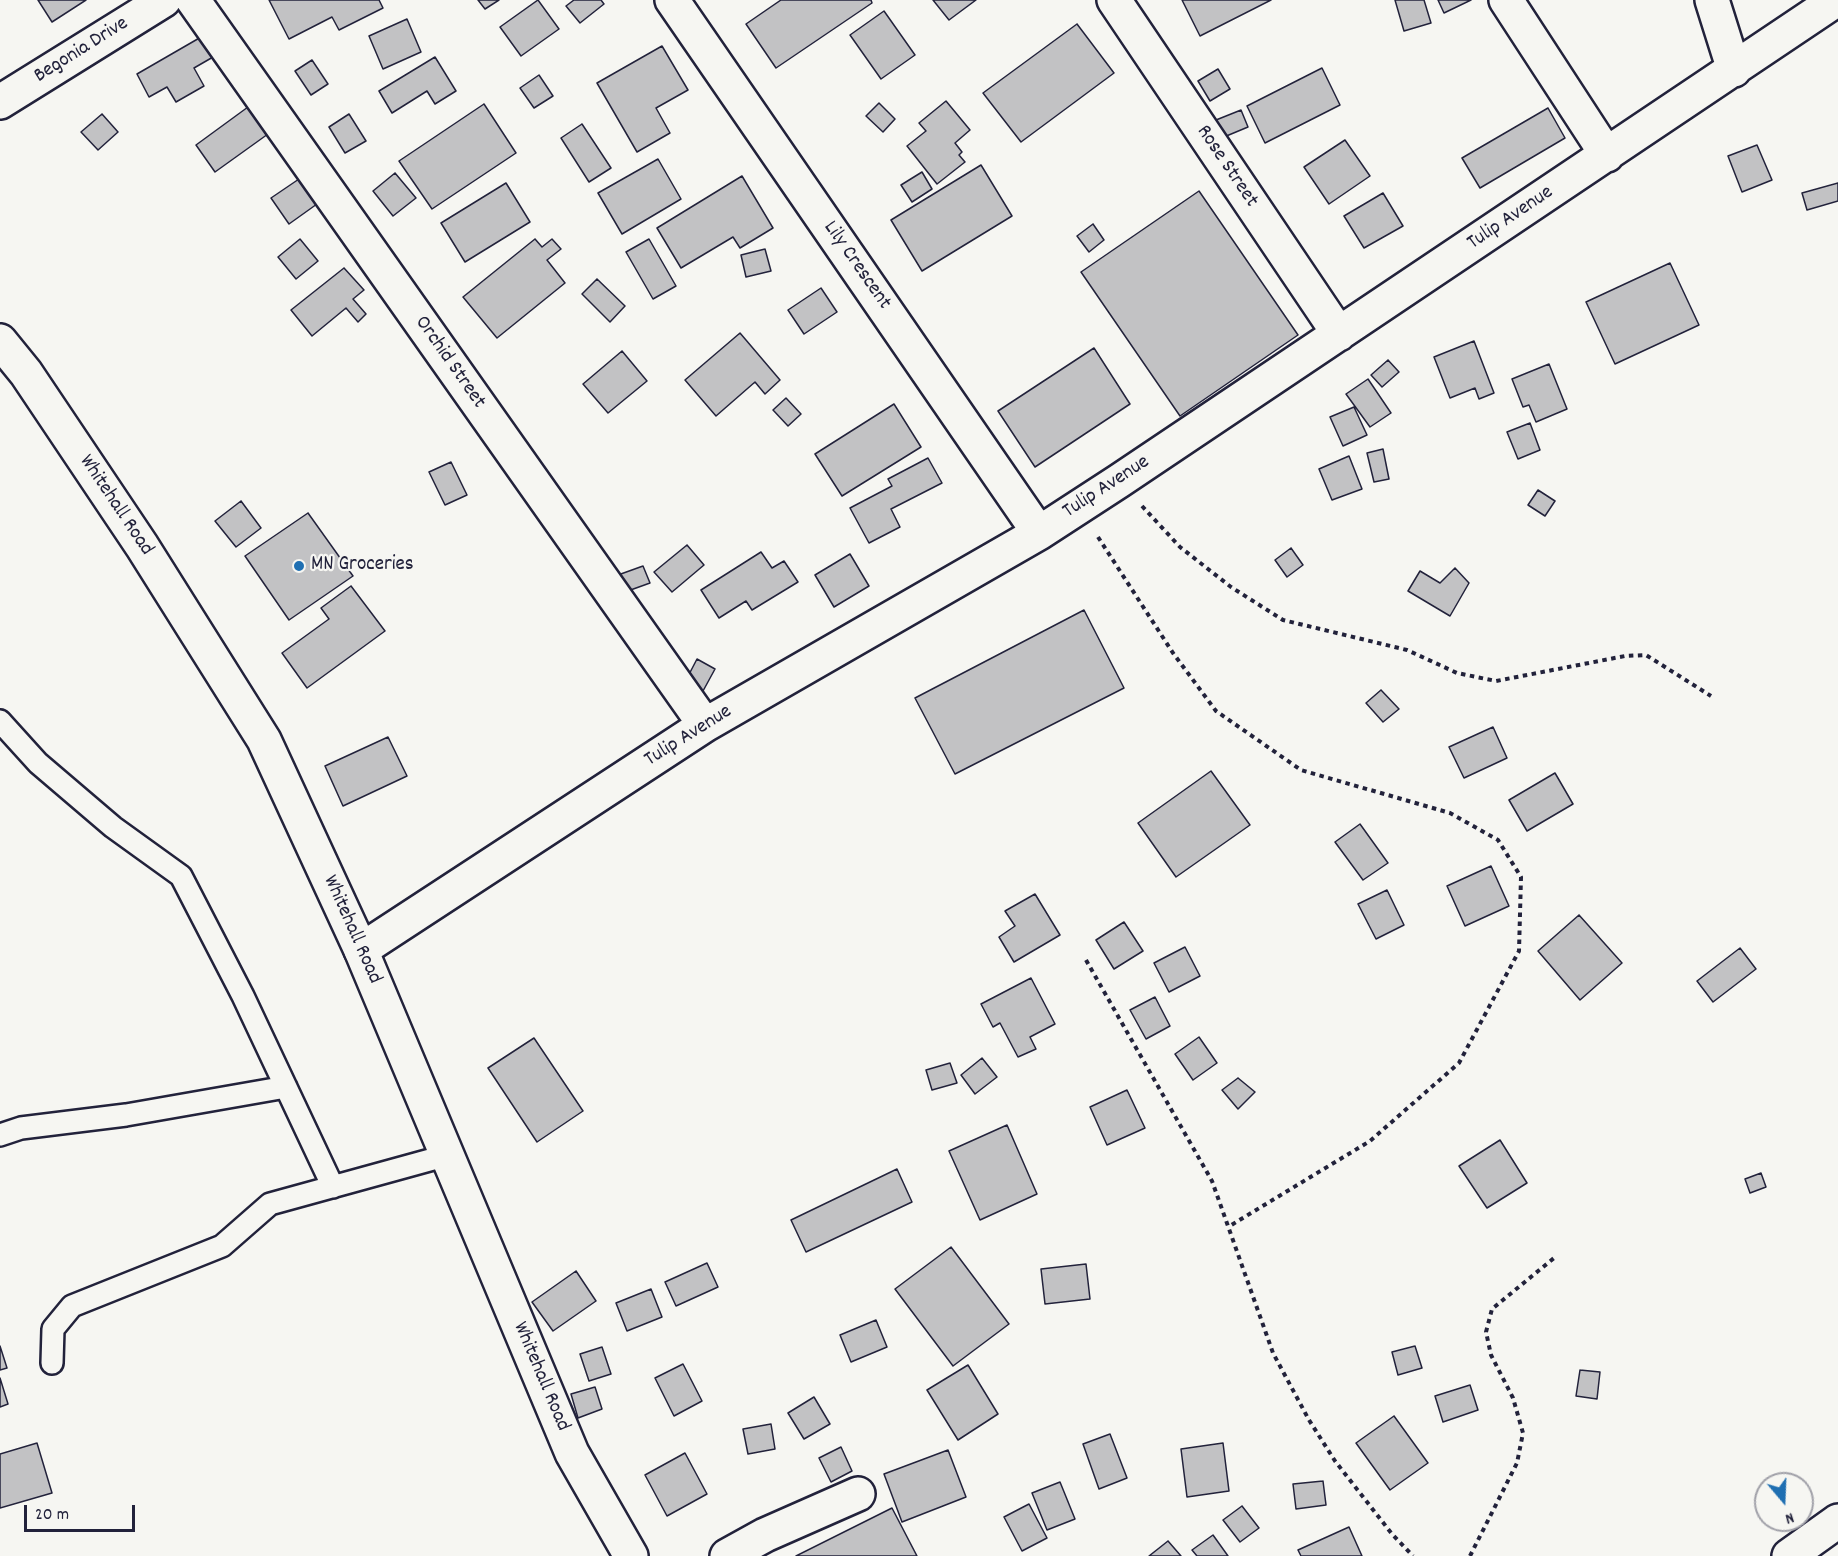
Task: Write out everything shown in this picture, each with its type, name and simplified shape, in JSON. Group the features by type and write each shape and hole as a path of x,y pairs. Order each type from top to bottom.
{"street":[{"name":"Begonia Drive","path":"0,102 164,0"},
{"name":"Orchid Street","path":"193,0 705,725"},
{"name":"Lily Crescent","path":"672,0 1040,532"},
{"name":"Rose Street","path":"1114,0 1339,334"},
{"path":"1506,0 1607,156"},
{"path":"1712,0 1734,70"},
{"name":"Tulip Avenue","path":"361,951 705,725 1040,532 1607,156 1836,0"},
{"name":"Whitehall Road","path":"0,341 26,373 142,546 264,740 361,951 572,1453 631,1556"},
{"path":"727,1556 765,1535 858,1494"},
{"path":"1789,1556 1838,1521"}],"lane":[{"path":"0,721 38,763 113,827 181,876 333,1186"},
{"path":"0,1136 21,1128 126,1115 286,1087"},
{"path":"52,1363 53,1329 72,1306 222,1246 270,1204 448,1155"}],"path":[{"path":"1119,481 1180,547 1231,587 1283,620 1407,650 1457,673 1496,681 1646,655 1711,696"},
{"path":"1078,507 1173,653 1216,711 1301,770 1450,813 1498,840 1521,877 1519,951 1459,1063 1370,1141 1228,1227"},
{"path":"1086,960 1212,1181 1273,1353 1309,1420 1335,1461 1392,1534 1413,1556"},
{"path":"1470,1556 1517,1463 1523,1433 1514,1398 1491,1355 1486,1332 1492,1310 1554,1258"}],"building":[{"path":"38,0 86,0 52,22"},
{"path":"269,0 379,0 383,8 339,30 332,17 289,39"},
{"path":"478,0 499,0 485,9"},
{"path":"538,0 559,29 521,56 500,27"},
{"path":"574,0 601,0 604,4 580,23 566,6"},
{"path":"781,0 871,0 872,3 776,68 746,24"},
{"path":"933,0 976,0 949,20"},
{"path":"1182,0 1271,0 1200,36"},
{"path":"1395,0 1424,0 1431,23 1404,31"},
{"path":"1438,0 1471,0 1444,13"},
{"path":"884,11 915,55 881,79 850,35"},
{"path":"407,19 421,52 383,69 369,36"},
{"path":"1077,24 1114,73 1021,142 983,93"},
{"path":"208,33 220,53 194,68 204,86 176,102 167,87 149,97 137,74"},
{"path":"662,46 688,90 656,108 670,133 637,152 597,83"},
{"path":"435,57 456,91 435,104 427,91 392,113 379,91"},
{"path":"312,60 328,84 311,95 295,71"},
{"path":"1322,68 1340,105 1265,143 1247,106"},
{"path":"1218,69 1230,89 1210,101 1198,81"},
{"path":"539,75 553,96 534,108 520,88"},
{"path":"946,101 970,130 955,143 962,152 959,155 965,162 937,184 907,146 926,131 919,123"},
{"path":"879,103 895,119 883,132 866,116"},
{"path":"484,104 516,153 432,209 399,161"},
{"path":"248,107 268,134 215,172 196,145"},
{"path":"1548,108 1565,138 1480,188 1462,158"},
{"path":"1241,110 1248,127 1224,137 1216,120"},
{"path":"102,114 118,132 98,150 81,132"},
{"path":"349,114 366,141 345,153 329,127"},
{"path":"582,124 611,168 589,182 561,138"},
{"path":"1345,140 1370,176 1329,204 1304,167"},
{"path":"1757,145 1772,180 1742,192 1728,156"},
{"path":"658,159 681,199 622,234 598,193"},
{"path":"981,165 1012,216 922,271 891,220"},
{"path":"922,172 932,189 912,202 901,185"},
{"path":"395,173 416,198 393,216 373,191"},
{"path":"742,176 773,228 740,248 733,237 681,268 657,228"},
{"path":"299,179 317,204 289,224 271,198"},
{"path":"506,183 530,222 465,262 441,223"},
{"path":"1838,183 1838,201 1807,210 1802,193"},
{"path":"1199,191 1298,335 1180,416 1081,272"},
{"path":"1383,193 1403,226 1364,248 1344,216"},
{"path":"1093,224 1104,240 1089,252 1077,236"},
{"path":"300,239 318,261 296,279 278,257"},
{"path":"535,239 542,247 552,239 561,249 547,260 565,283 497,338 463,297"},
{"path":"649,239 676,286 653,299 626,252"},
{"path":"765,249 771,271 746,277 741,255"},
{"path":"1670,263 1699,325 1615,364 1586,302"},
{"path":"344,268 364,290 353,299 366,314 358,322 346,308 312,336 291,310"},
{"path":"597,279 625,306 610,322 582,294"},
{"path":"821,288 837,312 804,334 788,310"},
{"path":"740,333 780,380 765,394 755,382 716,416 685,380"},
{"path":"1474,341 1494,393 1479,399 1475,388 1450,398 1434,357"},
{"path":"1094,348 1130,404 1035,467 998,411"},
{"path":"622,351 647,381 608,413 583,384"},
{"path":"1388,360 1399,372 1382,387 1371,375"},
{"path":"1549,364 1567,409 1536,422 1529,405 1523,407 1512,379"},
{"path":"1368,379 1391,413 1370,427 1346,394"},
{"path":"786,398 801,414 788,426 773,410"},
{"path":"894,404 921,447 842,496 815,454"},
{"path":"1354,407 1367,435 1343,446 1330,417"},
{"path":"1530,423 1540,450 1518,459 1507,432"},
{"path":"1383,449 1389,479 1374,482 1367,453"},
{"path":"1349,456 1362,489 1332,500 1319,469"},
{"path":"928,458 942,483 891,509 900,527 869,543 850,508 892,486 888,479"},
{"path":"451,462 467,495 445,505 429,472"},
{"path":"1538,490 1555,501 1545,516 1528,505"},
{"path":"241,501 261,528 236,547 215,521"},
{"name":"MN Groceries","path":"308,513 353,576 289,620 245,556"},
{"path":"687,545 704,565 672,592 654,572"},
{"path":"1291,548 1303,565 1287,577 1275,560"},
{"path":"761,552 772,568 784,561 798,582 752,610 746,601 719,618 701,590"},
{"path":"850,554 869,586 834,607 815,575"},
{"path":"643,566 650,583 625,592 618,575"},
{"path":"1455,568 1469,583 1450,616 1408,591 1420,571 1440,583"},
{"path":"351,586 385,631 307,688 282,653 329,619 321,608"},
{"path":"1084,610 1124,688 955,774 915,698"},
{"path":"697,659 715,669 703,691 685,682"},
{"path":"1381,690 1399,709 1383,722 1366,703"},
{"path":"1493,727 1507,758 1464,778 1449,747"},
{"path":"388,737 407,776 343,806 325,766"},
{"path":"1211,771 1250,825 1176,877 1138,823"},
{"path":"1555,773 1573,804 1527,831 1509,800"},
{"path":"1360,824 1388,863 1363,880 1335,842"},
{"path":"1491,866 1509,906 1465,926 1447,886"},
{"path":"1387,890 1404,925 1376,939 1358,904"},
{"path":"1035,894 1060,935 1014,962 999,937 1015,926 1005,911"},
{"path":"1579,915 1622,963 1580,1000 1538,951"},
{"path":"1124,922 1143,951 1114,969 1096,940"},
{"path":"1185,947 1200,976 1169,992 1154,963"},
{"path":"1740,948 1756,969 1713,1002 1697,981"},
{"path":"1031,978 1055,1024 1030,1037 1036,1049 1018,1057 1000,1023 993,1027 981,1004"},
{"path":"1155,997 1170,1026 1146,1039 1130,1010"},
{"path":"1199,1037 1217,1063 1193,1080 1175,1054"},
{"path":"534,1038 583,1111 537,1142 488,1068"},
{"path":"982,1058 997,1077 975,1094 961,1075"},
{"path":"950,1063 957,1083 932,1090 926,1070"},
{"path":"1238,1078 1255,1092 1238,1109 1222,1090"},
{"path":"1127,1090 1145,1128 1107,1145 1090,1107"},
{"path":"1007,1125 1037,1194 980,1220 949,1151"},
{"path":"1500,1140 1527,1183 1487,1208 1459,1166"},
{"path":"897,1169 912,1202 806,1252 791,1220"},
{"path":"1761,1173 1766,1187 1750,1193 1745,1179"},
{"path":"951,1247 1009,1324 953,1366 895,1289"},
{"path":"707,1263 718,1287 676,1306 665,1282"},
{"path":"1086,1264 1090,1299 1045,1304 1041,1269"},
{"path":"576,1271 596,1301 553,1331 532,1302"},
{"path":"651,1289 662,1317 627,1331 616,1303"},
{"path":"876,1320 887,1347 851,1362 840,1335"},
{"path":"0,1346 7,1368 0,1370"},
{"path":"1415,1346 1422,1368 1398,1375 1392,1352"},
{"path":"602,1347 611,1374 589,1381 580,1354"},
{"path":"683,1364 702,1401 674,1416 655,1378"},
{"path":"968,1365 998,1414 958,1440 927,1390"},
{"path":"1580,1370 1600,1372 1597,1399 1576,1396"},
{"path":"0,1378 8,1404 0,1407"},
{"path":"1470,1385 1478,1410 1443,1422 1435,1396"},
{"path":"595,1387 602,1409 578,1418 571,1394"},
{"path":"814,1397 830,1424 804,1439 788,1413"},
{"path":"1394,1416 1428,1463 1390,1490 1356,1443"},
{"path":"771,1424 775,1449 748,1454 743,1429"},
{"path":"1110,1434 1127,1478 1099,1489 1083,1444"},
{"path":"37,1443 52,1493 0,1508 0,1454"},
{"path":"1223,1443 1229,1491 1187,1497 1181,1449"},
{"path":"841,1447 852,1471 831,1482 819,1458"},
{"path":"948,1450 966,1497 902,1522 884,1474"},
{"path":"685,1453 707,1494 667,1516 645,1475"},
{"path":"1323,1481 1326,1505 1296,1509 1293,1484"},
{"path":"1060,1482 1075,1519 1047,1530 1032,1493"},
{"path":"1029,1504 1047,1538 1022,1551 1004,1517"},
{"path":"1242,1506 1259,1528 1240,1542 1223,1520"},
{"path":"892,1508 917,1556 796,1556"},
{"path":"1349,1527 1362,1556 1301,1556 1298,1550"},
{"path":"1213,1535 1228,1556 1197,1556 1192,1550"},
{"path":"1168,1541 1181,1556 1149,1556"}],"place":[{"name":"MN Groceries","path":"299,566"}]}
